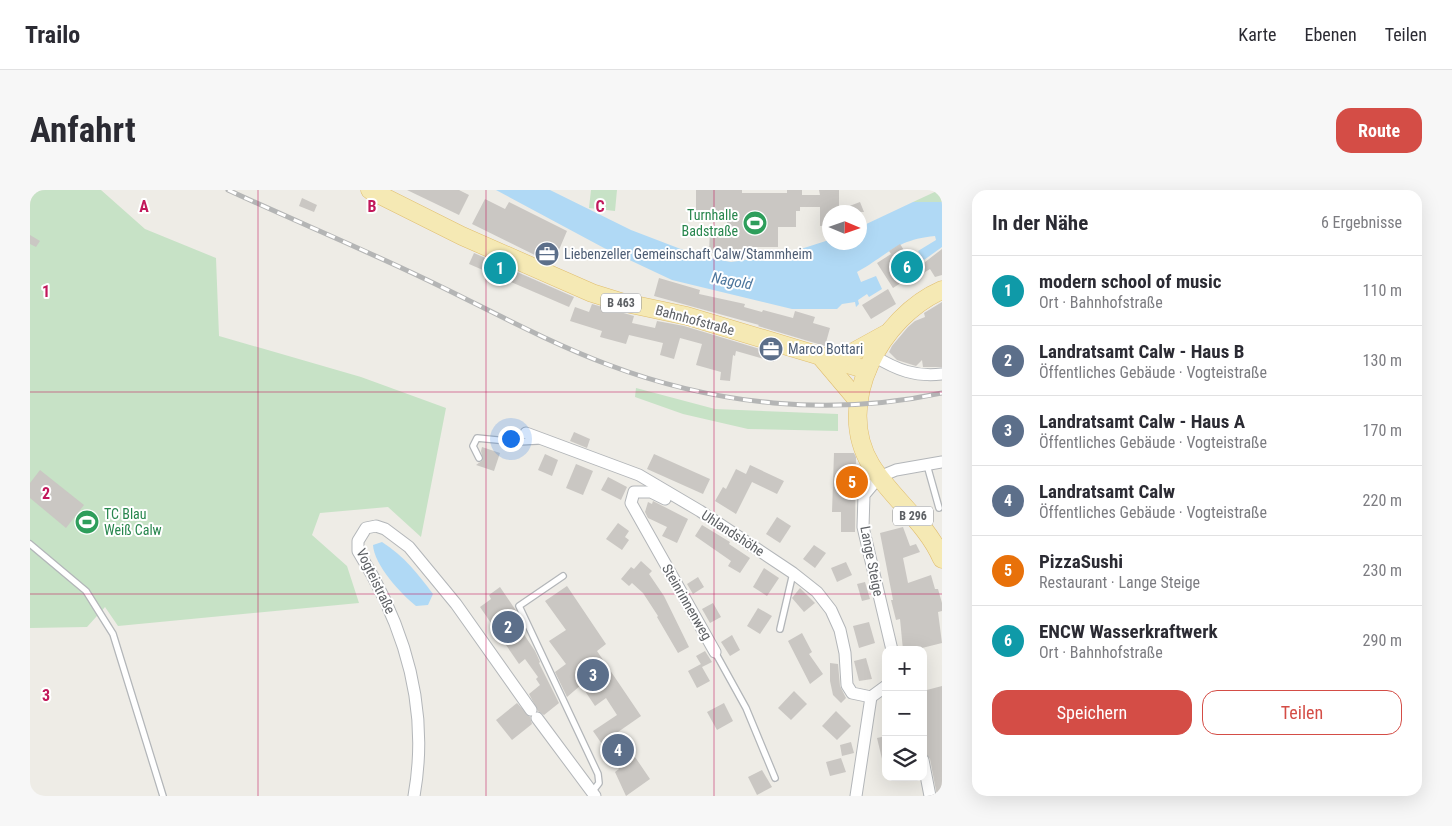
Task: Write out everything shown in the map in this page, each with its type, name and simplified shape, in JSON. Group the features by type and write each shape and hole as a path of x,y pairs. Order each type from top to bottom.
{"main road":[{"name":"Bahnhofstraße","path":"370,190 468,238 592,293 621,302 687,316 829,359 870,363"},
{"name":"B 296","path":"942,290 917,305 887,333 870,363 859,402 862,446 879,477 930,536 942,559"},
{"path":"859,402 839,376 829,359 887,333"}],"street":[{"path":"870,363 913,374 942,374"},
{"name":"Uhlandshöhe","path":"526,433 639,475 700,511 793,573 817,592 831,610 840,630 846,654 847,685 852,692 871,697"},
{"path":"879,477 896,470 942,462"},
{"name":"Lange Steige","path":"879,477 864,496 864,528 891,646"},
{"name":"Steinrinnenweg","path":"700,511 692,514 644,490 634,492 631,503 715,652"},
{"name":"Vogteistraße","path":"414,796 419,739 418,707 412,670 391,609 358,551 360,536 366,528 376,526 385,529 409,547 450,596 593,794"},
{"path":"856,796 871,697 882,689"},
{"path":"927,781 930,796"}],"lane":[{"path":"479,458 473,446 477,438 517,442 544,440"},
{"path":"927,465 939,508"},
{"path":"30,544 86,591 113,634 163,796"},
{"path":"780,629 793,573"},
{"path":"563,576 519,606 598,774 599,783 593,794"},
{"name":"Steinrinnenweg","path":"715,652 746,708 775,778"}],"green space":[{"path":"30,190 101,190 145,229 216,258 219,336 361,377 446,408 421,537 388,507 320,513 312,535 347,566 359,603 118,626 105,607 87,627 30,628"},
{"path":"591,190 617,190 615,211 589,208"},
{"path":"942,190 942,202 913,202"},
{"path":"636,388 715,409 838,414 838,431 748,429 683,414 635,397"}],"water":[{"name":"Nagold","path":"496,190 550,190 631,230 699,256 731,262 782,255 822,242 822,250 867,250 867,224 913,202 942,202 942,247 924,260 918,251 936,240 935,236 910,241 893,249 857,272 861,282 876,276 882,289 869,297 867,294 858,300 859,304 856,307 855,302 842,304 837,309 792,309 672,280 604,248"},
{"path":"382,542 404,559 433,594 428,605 416,606 383,570 373,545"}],"building":[{"path":"407,190 459,190 469,195 459,215"},
{"path":"696,190 742,190 742,193 787,193 787,190 802,190 802,195 820,195 819,190 839,190 839,205 822,205 822,226 820,226 820,207 800,207 800,211 796,211 796,227 778,227 778,247 747,247 747,253 709,253 710,229 727,229 727,212 696,211"},
{"path":"302,198 317,205 314,212 299,206"},
{"path":"485,199 505,209 509,202 567,231 553,264 472,224"},
{"path":"30,235 40,241 36,247 30,244"},
{"path":"900,244 916,269 942,249 942,275 935,277 930,269 909,282 907,279 893,288 877,263 891,254 889,251"},
{"path":"474,253 574,297 569,307 469,264"},
{"path":"659,278 700,290 699,294 745,304 744,307 762,312 763,310 793,318 795,311 815,317 813,323 830,328 825,346 759,325 654,296"},
{"path":"888,289 896,304 871,319 862,305"},
{"path":"942,302 942,367 923,367 922,360 916,366 897,360 889,352 892,346 908,327 915,321 925,317 924,313"},
{"path":"592,304 634,316 632,323 655,328 657,321 684,326 776,354 774,362 736,351 735,356 733,355 730,381 720,380 721,372 696,365 702,344 680,338 674,359 660,355 663,343 629,335 626,344 600,337 602,331 570,321 575,307 589,312"},
{"path":"574,432 590,439 587,448 570,441"},
{"path":"482,447 500,453 494,471 476,465 483,460"},
{"path":"834,453 854,453 856,457 855,532 841,532 841,512 832,512"},
{"path":"545,454 558,460 552,476 538,470"},
{"path":"654,454 710,479 703,494 647,469"},
{"path":"576,464 593,471 583,495 566,488"},
{"path":"750,465 784,481 777,494 752,482 736,514 715,501 723,487 726,489 736,469 746,474"},
{"path":"40,470 84,505 66,528 30,498 30,483"},
{"path":"608,477 627,487 621,500 601,490"},
{"path":"653,501 688,519 677,543 662,536 667,527 648,518 645,512 648,502 652,504"},
{"path":"777,517 791,526 780,543 766,534"},
{"path":"618,523 629,531 625,537 629,540 622,550 606,539"},
{"path":"702,525 730,542 729,544 750,558 740,573 728,566 731,561 695,536"},
{"path":"903,527 910,546 916,544 920,552 903,558 908,583 931,575 942,603 942,611 938,612 942,643 927,647 903,646 900,619 896,620 891,600 893,600 880,533"},
{"path":"814,545 826,553 815,568 803,559"},
{"path":"641,561 652,571 649,574 664,596 689,647 678,653 643,593 632,583 629,586 621,579 631,567 634,569"},
{"path":"846,562 852,575 837,582 831,568"},
{"path":"764,568 779,578 767,596 753,587"},
{"path":"698,577 704,587 693,594 687,584"},
{"path":"865,582 870,599 862,601 857,584"},
{"path":"567,586 606,644 597,651 641,716 618,732 650,779 626,796 615,772 619,769 593,731 617,715 606,698 595,706 581,685 567,697 555,672 566,664 549,641 566,630 545,601"},
{"path":"500,587 517,612 521,620 518,622 525,632 523,633 535,651 559,703 544,715 538,711 529,694 540,685 536,679 538,677 525,659 519,664 480,607 491,599 489,595"},
{"path":"800,588 815,603 804,612 792,598"},
{"path":"713,603 721,617 710,623 702,609"},
{"path":"758,608 772,616 760,634 747,626"},
{"path":"869,622 875,643 859,648 853,626"},
{"path":"802,633 812,652 809,654 823,674 810,684 788,641"},
{"path":"732,635 740,650 730,656 721,642"},
{"path":"705,651 712,662 702,667 710,681 697,688 688,671 701,664 696,656"},
{"path":"866,658 872,679 859,681 854,661"},
{"path":"830,663 838,664 840,686 846,698 841,703 833,695 830,681"},
{"path":"942,686 942,796 937,796 930,759 927,755 927,690"},
{"path":"794,691 807,704 791,720 778,708"},
{"path":"517,703 530,717 532,724 512,740 496,720"},
{"path":"724,703 733,721 717,730 707,712"},
{"path":"836,711 851,726 837,740 822,726"},
{"path":"882,737 882,759 877,738"},
{"path":"851,742 854,753 842,756 840,745"},
{"path":"841,758 846,772 830,776 826,762"},
{"path":"762,770 772,787 757,795 748,777"}],"railway":[{"path":"228,190 399,267 585,356 649,379 690,390 774,403 858,404 942,393"}],"place":[{"name":"Turnhalle Badstraße","path":"755,223"},
{"name":"Liebenzeller Gemeinschaft Calw/Stammheim","path":"547,254"},
{"name":"ENCW Wasserkraftwerk","path":"907,267"},
{"name":"modern school of music","path":"500,268"},
{"name":"Marco Bottari","path":"771,349"},
{"name":"PizzaSushi","path":"852,482"},
{"name":"TC Blau Weiß Calw","path":"87,522"},
{"name":"Landratsamt Calw - Haus B","path":"508,627"},
{"name":"Landratsamt Calw - Haus A","path":"593,675"},
{"name":"Landratsamt Calw","path":"618,750"}]}
